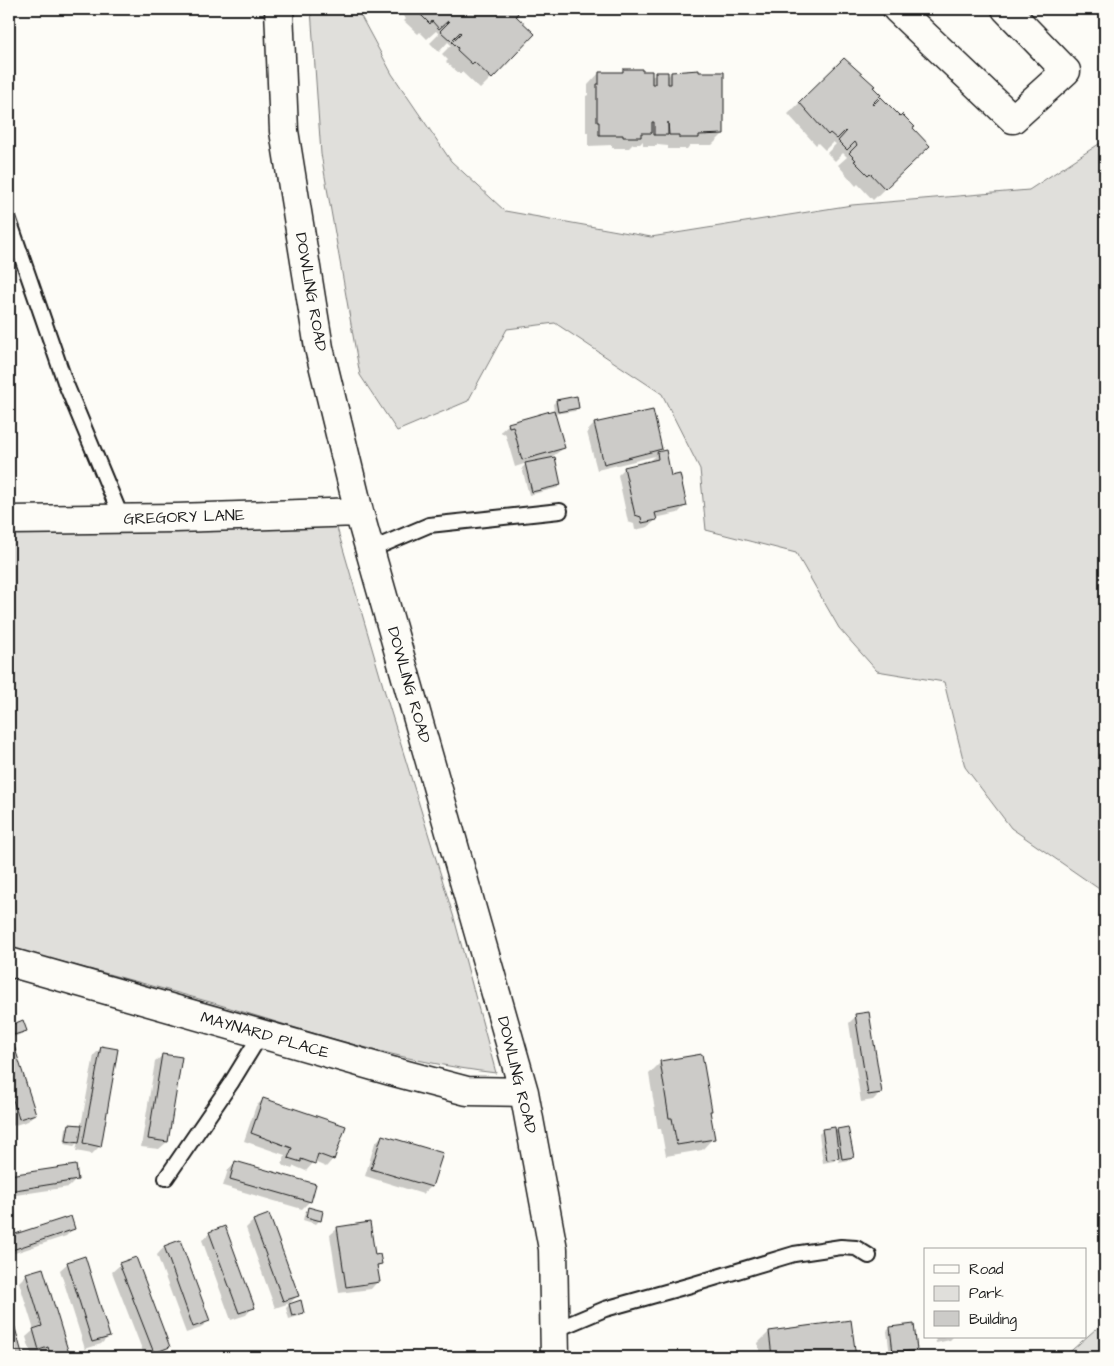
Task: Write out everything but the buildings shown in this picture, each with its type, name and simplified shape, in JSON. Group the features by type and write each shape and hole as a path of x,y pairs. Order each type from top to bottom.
{"street":[{"name":"DOWLING ROAD","path":"279,9 284,131 319,348 370,550 524,1092 553,1249 555,1357"},
{"path":"897,9 1013,120 1066,71 1006,9"},
{"name":"GREGORY LANE","path":"9,520 122,519 360,512"},
{"name":"MAYNARD PLACE","path":"9,962 467,1091 524,1092"}],"lane":[{"path":"9,220 65,382 122,519"},
{"path":"370,550 429,525 560,512"},
{"path":"166,1178 231,1083 261,1034"},
{"path":"555,1330 605,1309 794,1254 841,1247 856,1248 869,1256"}],"green space":[{"path":"311,9 357,9 392,74 451,161 505,211 651,237 852,205 1029,190 1105,140 1105,893 1011,828 965,767 944,682 877,671 839,628 796,553 706,530 700,469 662,394 555,323 507,329 468,401 397,431 360,375 321,154"},
{"path":"335,521 454,918 496,1073 425,1062 390,1054 113,975 9,948 9,534 56,534"},
{"path":"1105,1321 1105,1357 1064,1357 1086,1338"}]}
